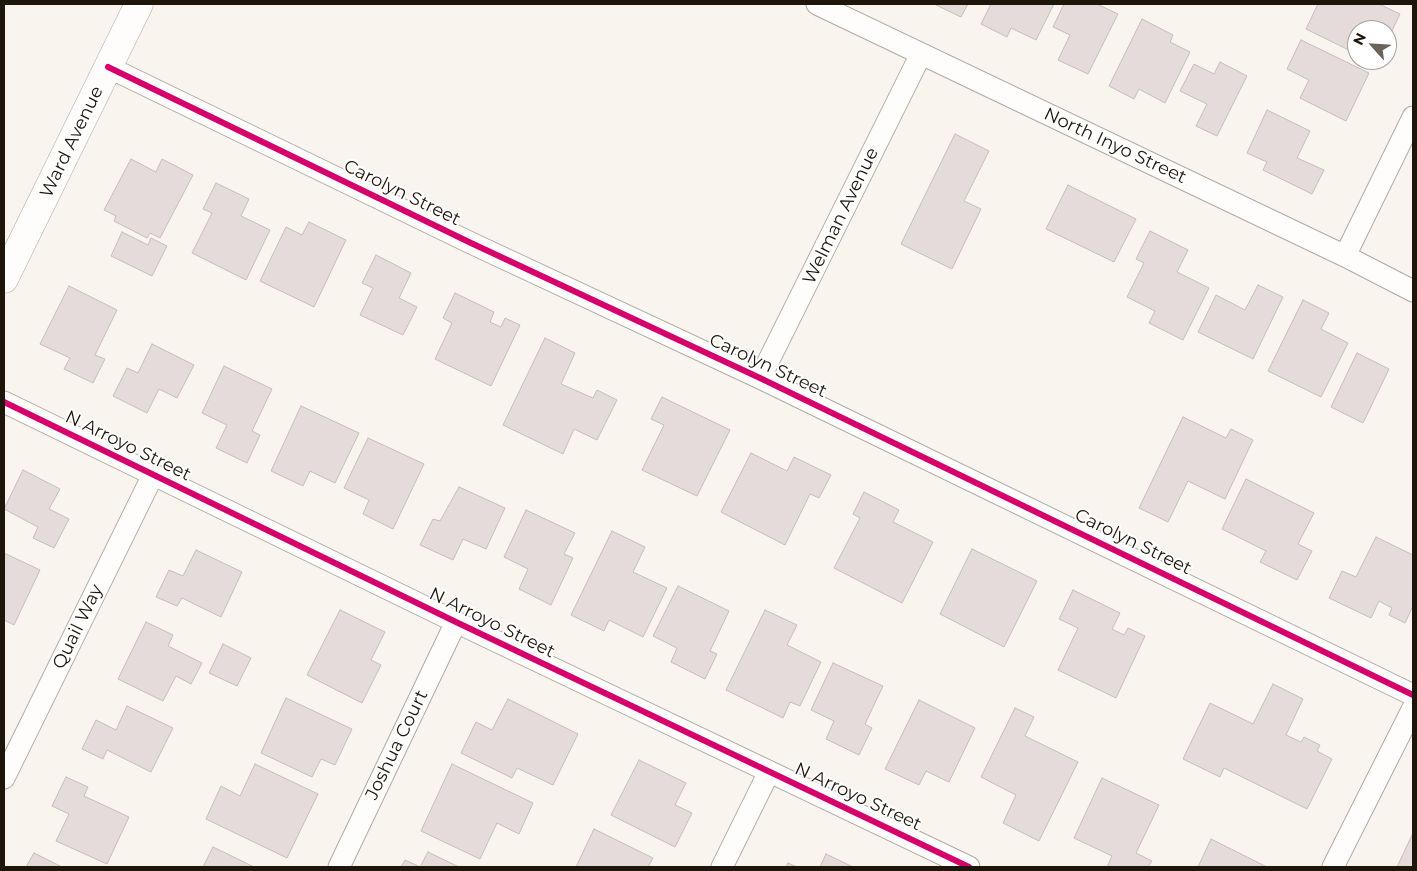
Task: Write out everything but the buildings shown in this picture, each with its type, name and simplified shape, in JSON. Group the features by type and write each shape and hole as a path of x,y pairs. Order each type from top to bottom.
{"street":[{"name":"Ward Avenue","path":"4,279 139,4"},
{"name":"North Inyo Street","path":"816,4 1345,256 1413,291"},
{"name":"Welman Avenue","path":"760,378 921,54"},
{"name":"Carolyn Street","path":"108,67 471,243 760,378 1413,695"},
{"path":"1345,256 1413,117"},
{"name":"N Arroyo Street","path":"4,402 456,622 970,867"},
{"name":"Quail Way","path":"4,778 153,475"},
{"name":"Joshua Court","path":"339,867 456,622"},
{"path":"1333,867 1413,708"},
{"path":"722,867 769,772"}],"cycle path":[{"path":"108,67 471,243 760,378 1413,695"},
{"path":"4,402 456,622 969,867"}]}
